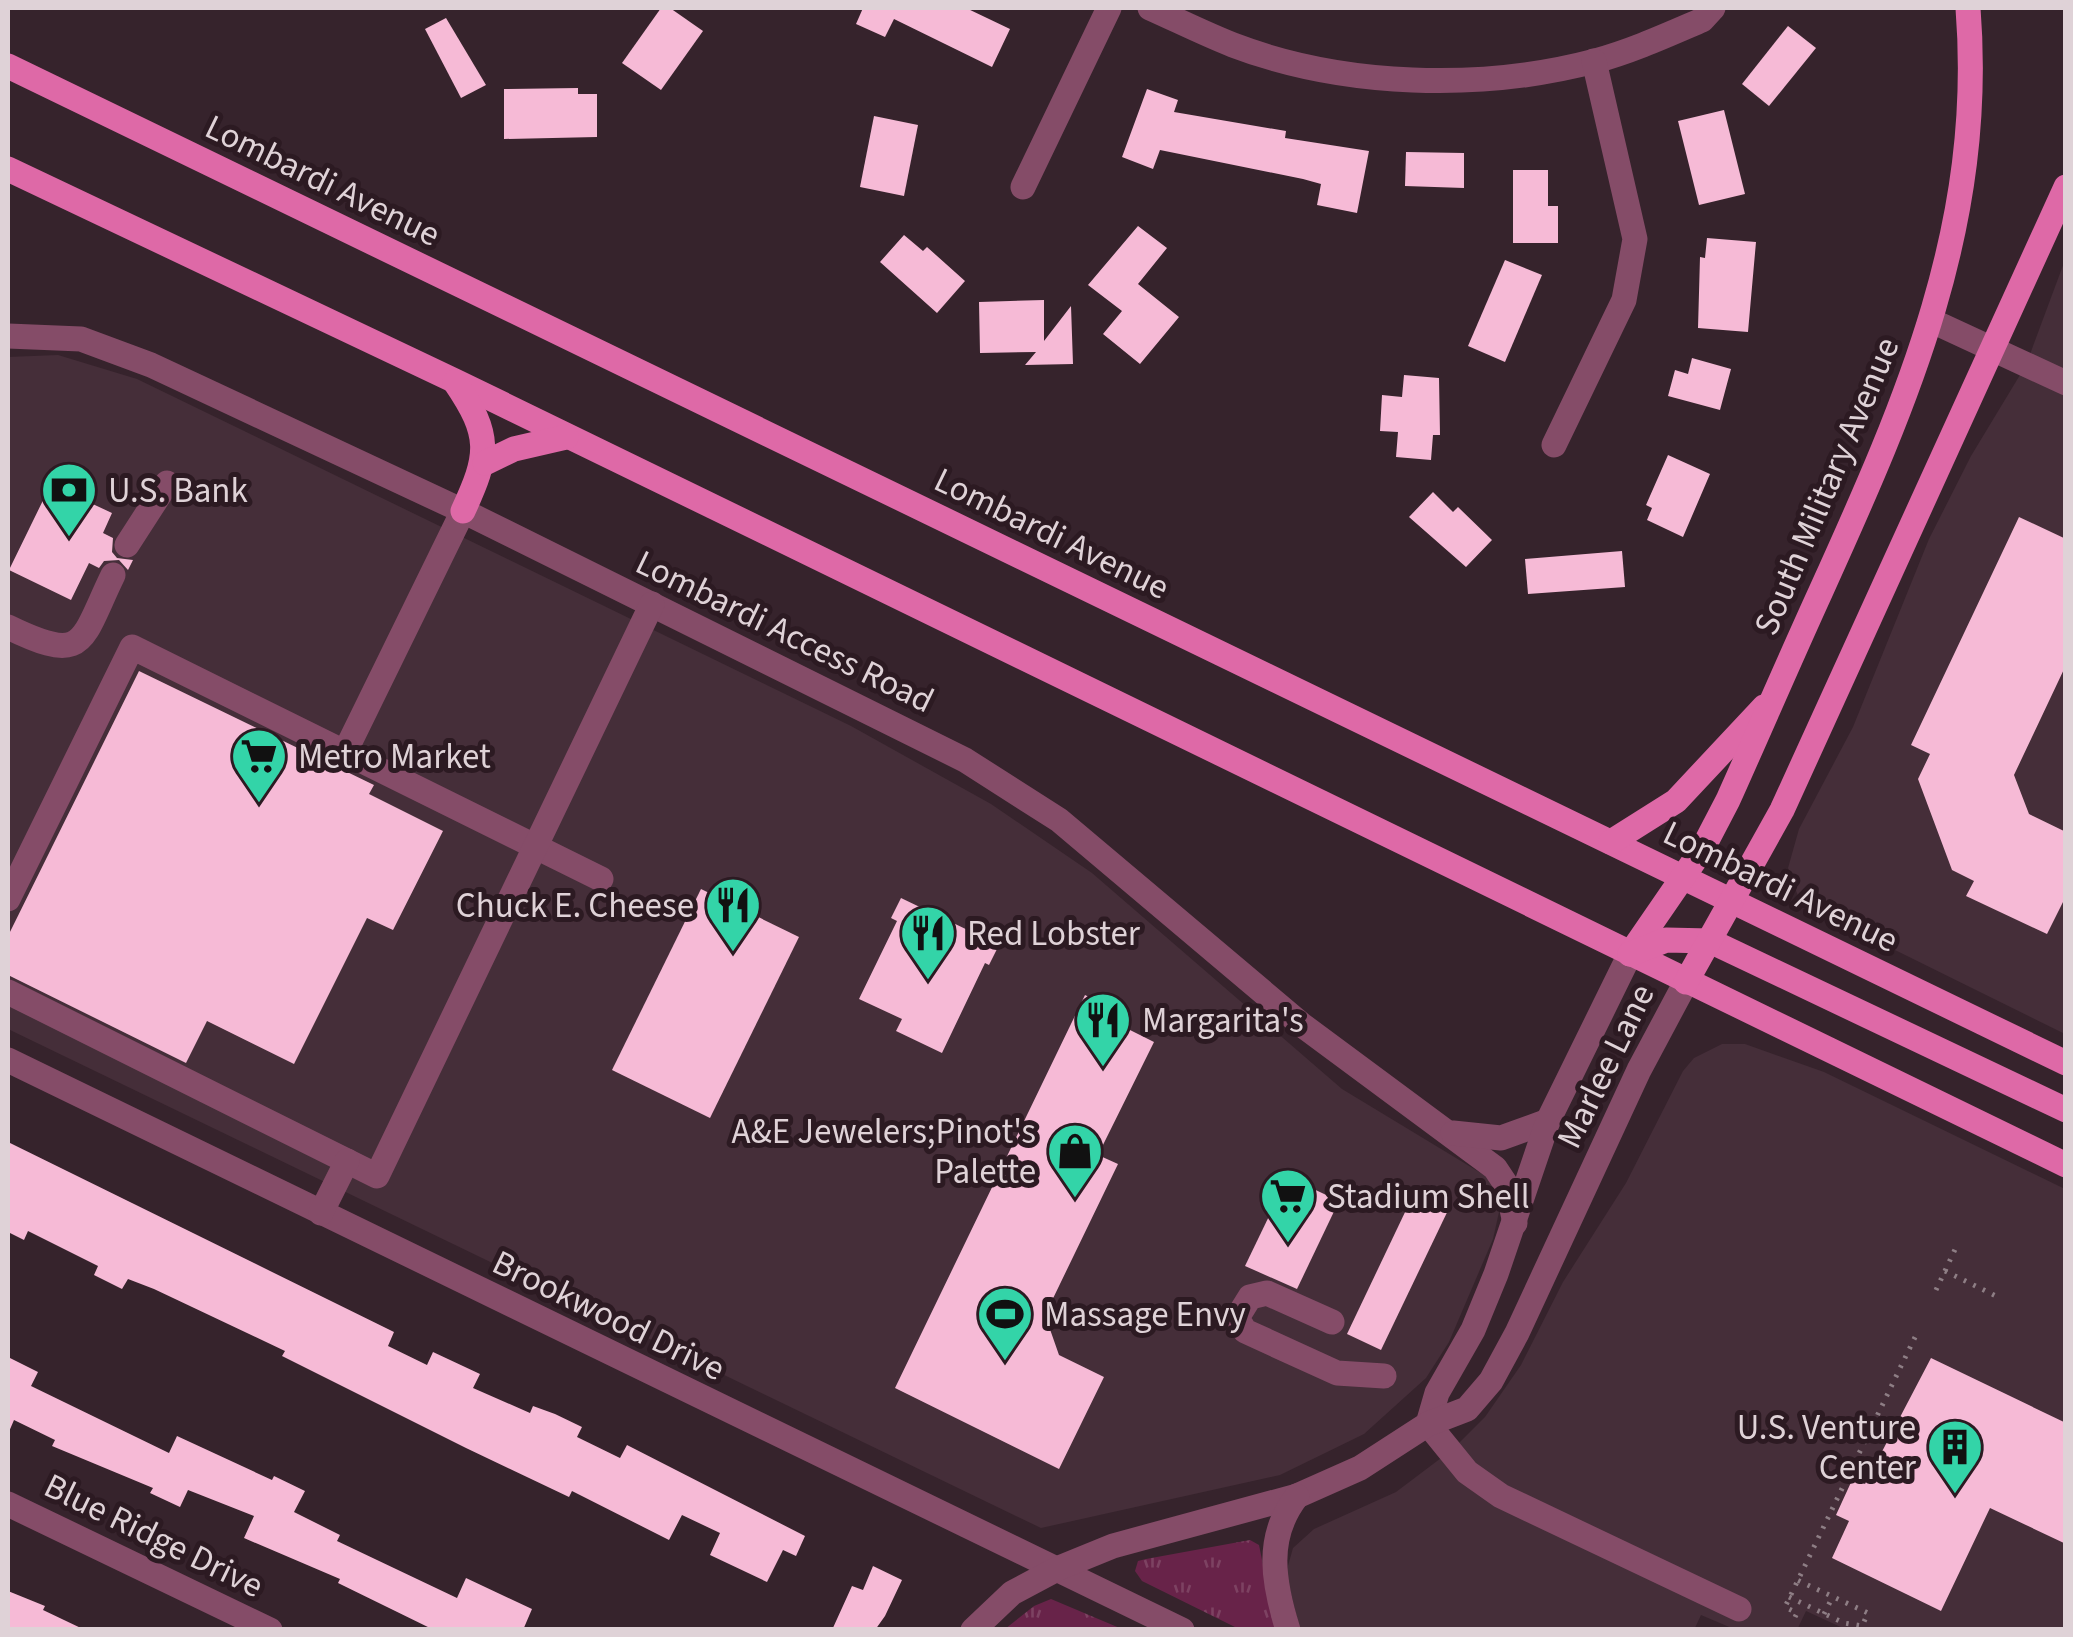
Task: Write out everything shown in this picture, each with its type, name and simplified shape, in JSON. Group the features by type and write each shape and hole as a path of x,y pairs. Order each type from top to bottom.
{"main road":[{"name":"South Military Avenue","path":"1630,954 1684,877 1728,800 1887,445 1932,321 1966,143 1970,87 1968,8"},
{"name":"Lombardi Avenue","path":"8,66 2066,1062"},
{"path":"8,169 2066,1165"},
{"path":"1686,982 1782,810 2066,188"},
{"path":"455,382 478,422 485,463 463,511"},
{"path":"485,463 514,449 566,437"},
{"path":"1612,842 1676,801 1771,700"},
{"path":"1630,954 1666,940 1710,941 2066,1110"}],"street":[{"path":"1022,187 1110,8"},
{"path":"1150,8 1236,46 1300,64 1376,76 1454,80 1532,73 1594,61 1707,14"},
{"path":"1554,445 1624,300 1634,239 1594,61"},
{"path":"1932,321 2066,383"},
{"name":"Lombardi Access Road","path":"8,336 82,339 151,366 463,511 905,728 1025,797 1130,878 1337,1053 1453,1134 1501,1175 1515,1223"},
{"path":"127,545 167,483"},
{"path":"345,752 463,511"},
{"path":"8,627 48,647 73,646 82,637 113,574"},
{"path":"8,992 377,1176 652,604"},
{"path":"8,898 132,647 602,878"},
{"name":"Marlee Lane","path":"1428,1424 1437,1393 1481,1312 1548,1121 1630,954"},
{"name":"Marlee Lane","path":"973,1630 1012,1593 1058,1568 1123,1543 1297,1496 1360,1468 1428,1424 1467,1409 1500,1368 1632,1087 1686,982"},
{"name":"Brookwood Drive","path":"8,1060 1182,1630"},
{"path":"1453,1134 1511,1136 1548,1121"},
{"path":"321,1213 347,1161"},
{"path":"1332,1322 1267,1293 1246,1301 1238,1318 1245,1331 1337,1373 1384,1376"},
{"path":"1428,1424 1467,1472 1500,1496 1739,1609"},
{"path":"1288,1630 1275,1572 1274,1544 1280,1520 1297,1496"},
{"name":"Blue Ridge Drive","path":"8,1504 270,1630"}],"path":[{"path":"1936,1290 1958,1243"},
{"path":"1945,1271 1998,1296"},
{"path":"1795,1618 1797,1613 1785,1608 1789,1597 1917,1333"},
{"path":"1789,1597 1862,1626 1868,1613 1798,1580"},
{"path":"1824,1614 1832,1596"}],"shaded area":[{"path":"2065,260 2065,1034 1810,908 1798,896 1788,868 1799,829 1853,727 1929,539 1971,456 2026,365"},
{"path":"58,355 137,379 851,726 991,804 1092,873 1342,1089 1489,1178 1501,1203 1493,1239 1449,1342 1426,1378 1364,1434 1280,1475 1041,1528 8,1029 8,357"},
{"path":"1722,1044 1745,1044 1824,1072 2065,1189 2065,1629 1845,1629 1806,1611 1797,1630 1734,1629 1701,1615 1694,1630 1300,1630 1286,1573 1293,1548 1314,1529 1396,1492 1453,1449 1485,1417 1521,1365 1563,1282 1626,1183 1683,1071 1694,1058"}],"green space":[{"path":"1250,1540 1259,1545 1276,1629 1239,1629 1142,1581 1135,1571 1138,1561"},
{"path":"1051,1599 1122,1629 1005,1629 1034,1606"}],"building":[{"path":"661,8 670,8 703,31 661,90 622,63"},
{"path":"863,8 966,8 1010,29 992,67 894,19 885,37 856,24"},
{"path":"446,18 486,85 461,98 425,29"},
{"path":"1788,26 1816,48 1769,106 1742,84"},
{"path":"578,88 578,94 597,94 597,137 504,139 504,89"},
{"path":"1147,89 1178,100 1174,112 1286,131 1285,138 1369,151 1357,213 1317,205 1321,184 1303,179 1160,150 1153,169 1122,157"},
{"path":"1724,110 1745,194 1699,205 1678,121"},
{"path":"874,116 918,125 904,196 860,187"},
{"path":"1406,152 1464,153 1464,188 1405,186"},
{"path":"1513,170 1548,170 1548,206 1558,206 1558,243 1513,243"},
{"path":"1138,226 1167,248 1138,284 1179,317 1140,364 1103,334 1122,311 1088,285"},
{"path":"904,235 923,251 927,247 965,281 937,313 880,262"},
{"path":"1707,238 1756,242 1748,332 1698,328 1700,257 1705,258"},
{"path":"1505,260 1542,275 1505,362 1468,346"},
{"path":"1044,300 1044,341 1071,306 1073,364 1025,365 1036,352 980,353 979,302"},
{"path":"1692,358 1731,369 1720,410 1668,396 1675,370 1688,374"},
{"path":"1404,375 1439,378 1440,435 1433,435 1431,460 1396,457 1398,432 1380,431 1382,395 1402,397"},
{"path":"1668,455 1710,474 1683,537 1647,520 1652,508 1646,505"},
{"name":"U.S. Bank","path":"63,483 85,493 82,499 112,513 103,533 113,538 112,552 117,558 133,560 128,570 119,560 104,561 99,568 89,563 71,600 9,570 51,484 60,489"},
{"path":"1433,492 1453,512 1458,507 1492,540 1466,567 1409,517"},
{"path":"2019,517 2066,539 2066,665 2014,775 2029,814 2066,832 2066,896 2047,934 1966,896 1974,881 1952,870 1918,779 1930,754 1911,745"},
{"path":"1622,551 1625,587 1528,594 1525,559"},
{"path":"139,671 374,785 369,794 443,831 393,930 367,918 294,1064 207,1021 186,1063 8,975 8,936"},
{"path":"701,889 799,937 710,1118 612,1070"},
{"path":"901,898 999,945 989,965 985,963 942,1053 896,1031 902,1019 859,999 897,921 891,918"},
{"path":"1085,995 1131,1018 1126,1028 1154,1042 1098,1155 1118,1164 1045,1315 1059,1355 1104,1377 1059,1469 895,1388"},
{"path":"8,1142 394,1332 388,1346 427,1365 433,1352 480,1374 473,1388 530,1413 533,1406 555,1414 582,1427 577,1437 620,1458 627,1445 805,1536 796,1556 783,1550 767,1582 710,1555 720,1533 682,1515 669,1540 572,1491 569,1497 466,1448 282,1356 285,1351 154,1289 128,1279 122,1289 94,1275 98,1266 28,1231 24,1240 8,1232"},
{"name":"Stadium Shell","path":"1288,1177 1339,1201 1297,1289 1245,1266"},
{"path":"1417,1187 1452,1202 1381,1350 1347,1334"},
{"path":"8,1357 38,1372 31,1386 169,1453 177,1436 305,1491 294,1512 340,1535 337,1541 457,1598 466,1578 532,1609 523,1630 434,1630 338,1583 340,1579 244,1538 254,1516 188,1490 180,1507 150,1493 153,1488 52,1446 55,1440 14,1420 8,1434"},
{"name":"U.S. Venture Center","path":"1931,1358 2066,1423 2066,1544 1990,1508 1941,1611 1832,1558 1849,1521 1836,1515 1853,1478 1865,1484"},
{"path":"873,1566 902,1580 885,1616 875,1630 832,1630 852,1586 863,1590"},
{"path":"8,1591 45,1606 43,1610 85,1630 8,1630"}],"place":[{"name":"U.S. Bank","path":"69,539"},
{"name":"Metro Market","path":"259,805"},
{"name":"Chuck E. Cheese","path":"733,954"},
{"name":"Red Lobster","path":"928,982"},
{"name":"Margarita's","path":"1103,1069"},
{"name":"A&E Jewelers;Pinot's Palette","path":"1075,1200"},
{"name":"Stadium Shell","path":"1288,1245"},
{"name":"Massage Envy","path":"1005,1363"},
{"name":"U.S. Venture Center","path":"1955,1496"}]}
